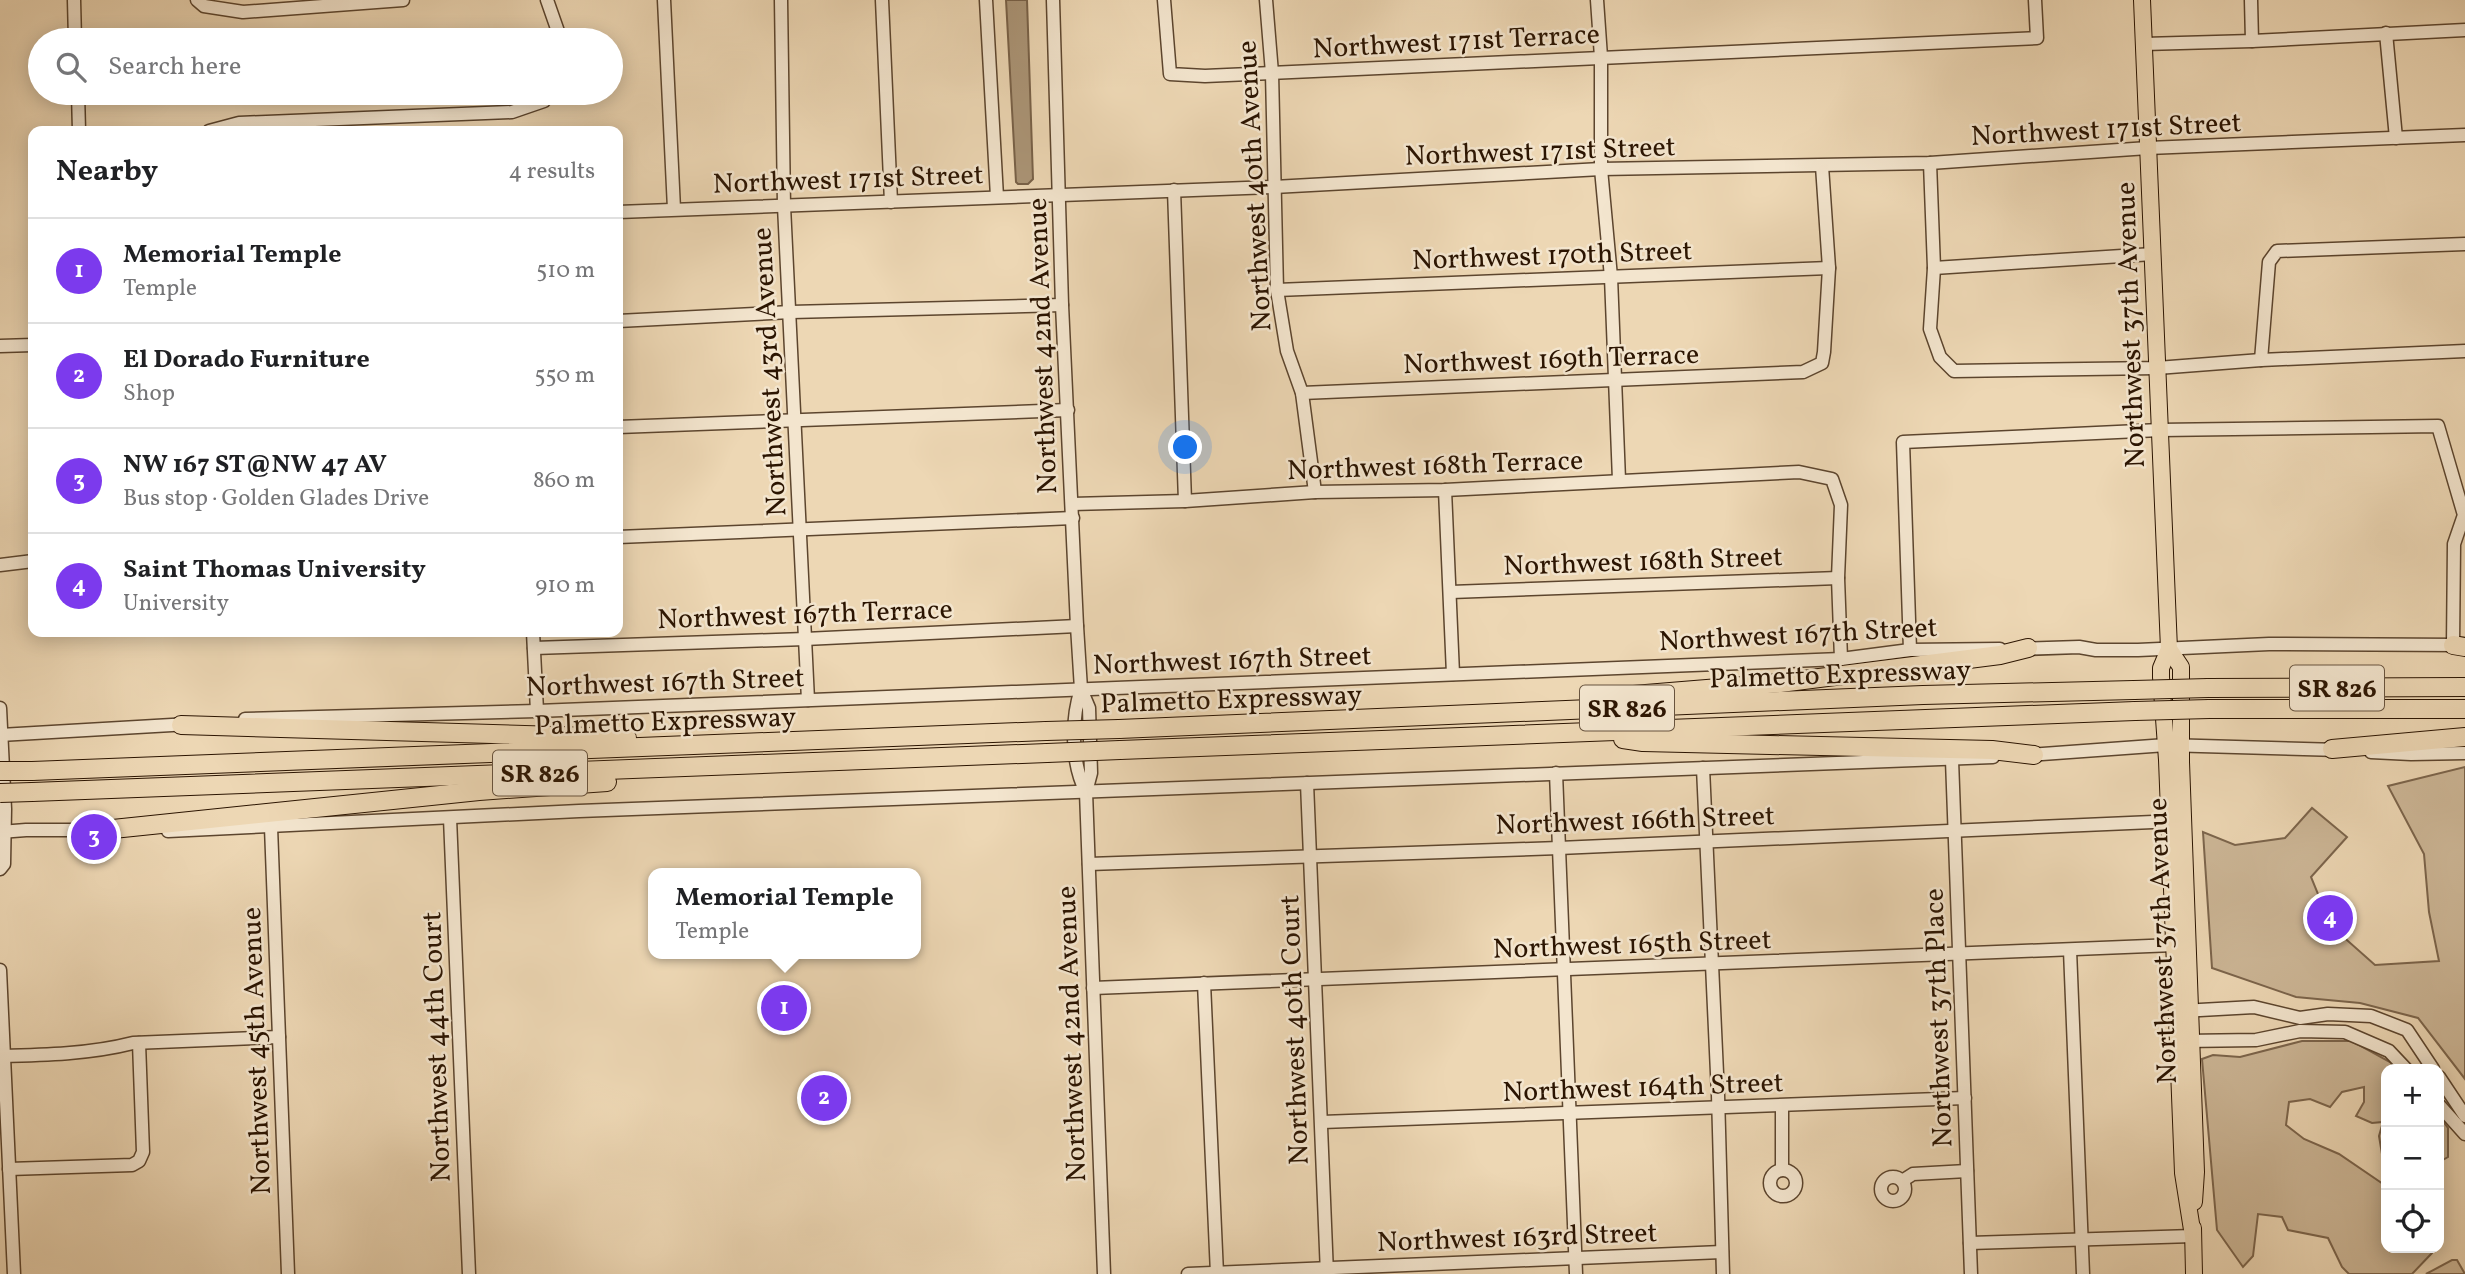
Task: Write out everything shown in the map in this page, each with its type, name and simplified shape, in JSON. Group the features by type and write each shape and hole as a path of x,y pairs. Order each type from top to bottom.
{"highway":[{"path":"1500,713 1586,699 1780,683 2000,656 2028,648"},
{"name":"Palmetto Expressway","path":"0,771 689,746 1923,695 2208,688 2465,687"},
{"name":"Palmetto Expressway","path":"0,793 2135,711 2465,709"},
{"path":"181,725 617,737 689,746"},
{"path":"1567,733 1643,742 1992,750 2034,755"},
{"path":"2332,749 2465,737"},
{"path":"113,829 478,790 646,779 709,766"}],"main road":[{"name":"Northwest 37th Avenue","path":"2142,0 2169,649 2181,667 2174,745 2184,1041 2196,1172 2194,1274"},
{"name":"Northwest 37th Avenue","path":"2177,821 2174,945 2183,1011"}],"street":[{"path":"74,0 75,28"},
{"path":"197,0 204,6 243,12 403,0"},
{"path":"547,0 557,28"},
{"path":"664,0 674,209"},
{"name":"Northwest 43rd Avenue","path":"781,0 784,206 808,700"},
{"path":"881,0 891,202"},
{"path":"986,0 997,197"},
{"name":"Northwest 42nd Avenue","path":"1053,0 1062,305 1081,689 1075,708 1078,775 1086,792 1104,1274"},
{"name":"Northwest 171st Terrace","path":"1164,0 1170,74 1205,76 2038,38 2035,0"},
{"name":"Northwest 40th Avenue","path":"1266,0 1272,73 1277,290 1287,351 1301,393 1315,492"},
{"path":"1597,0 1601,57 1601,169 1611,276 1619,480"},
{"path":"2251,0 2252,41"},
{"path":"2144,44 2465,30"},
{"path":"2386,33 2396,138"},
{"path":"78,105 79,126"},
{"path":"228,126 239,123 512,112 532,105"},
{"name":"Northwest 171st Street","path":"623,212 1274,187 1601,169 1930,163 2148,148 2465,135"},
{"path":"1930,163 1934,268 1930,329 1940,357 1954,371 2157,368 2261,360 2465,351"},
{"path":"1822,166 1829,268"},
{"path":"1174,190 1185,501"},
{"path":"2261,360 2269,262 2277,251 2465,244"},
{"path":"1934,268 2153,254"},
{"name":"Northwest 170th Street","path":"1277,290 1829,268"},
{"name":"Northwest 169th Terrace","path":"1301,393 1803,372 1822,363 1829,268"},
{"path":"623,321 791,312 1062,305"},
{"path":"0,346 28,345"},
{"path":"623,427 1068,410"},
{"path":"1910,650 1903,442 2160,430 2438,426 2465,515 2454,544 2461,646"},
{"name":"Northwest 168th Terrace","path":"1072,504 1185,501 1315,492 1445,491 1799,472 1832,479 1841,505 1838,578"},
{"path":"1445,491 1453,674"},
{"path":"623,537 1073,518"},
{"path":"0,565 28,562"},
{"path":"1838,578 1841,659"},
{"name":"Northwest 168th Street","path":"1451,592 1838,578"},
{"name":"Northwest 167th Terrace","path":"534,648 1077,626"},
{"path":"533,637 537,711"},
{"name":"Northwest 167th Street","path":"1,735 229,720 537,711 1841,659 1910,650 2169,649 2269,644 2461,646"},
{"path":"0,709 4,864 0,869"},
{"path":"2,832 113,829 164,831 1556,773 1952,760 2174,745 2411,754 2465,753"},
{"name":"Northwest 37th Place","path":"1952,760 1971,1274"},
{"path":"1703,768 1723,1274"},
{"path":"1556,773 1576,1274"},
{"name":"Northwest 40th Court","path":"1307,783 1327,1271"},
{"name":"Northwest 44th Court","path":"450,818 469,1274"},
{"name":"Northwest 166th Street","path":"1089,864 1559,848 2177,821"},
{"name":"Northwest 45th Avenue","path":"271,827 288,1274"},
{"name":"Northwest 165th Street","path":"1093,988 2174,945"},
{"path":"2070,950 2083,1274"},
{"path":"0,970 14,1274"},
{"path":"1204,983 1217,1273"},
{"path":"2183,1011 2254,1007 2300,1024 2345,1032 2389,1051 2401,1064"},
{"path":"2184,1041 2256,1040 2328,1014 2371,1016 2407,1030 2430,1064"},
{"path":"2,1056 61,1054 139,1043 279,1037"},
{"path":"9,1169 132,1165 139,1161 143,1152 139,1043"},
{"path":"2444,1084 2465,1116"},
{"name":"Northwest 164th Street","path":"1322,1122 1965,1098"},
{"path":"1782,1106 1782,1170"},
{"path":"2444,1111 2465,1135"},
{"path":"1902,1181 1913,1174 1967,1171"},
{"path":"1970,1243 2193,1236"},
{"name":"Northwest 163rd Street","path":"1188,1274 1451,1269 1576,1259 1722,1252"}],"shaded area":[{"path":"1006,0 1027,0 1033,179 1028,184 1016,182"},
{"path":"2465,767 2465,1079 2418,1018 2360,1003 2296,997 2212,968 2203,832 2235,845 2285,838 2312,808 2347,837 2311,877 2331,926 2375,965 2439,961 2429,912 2424,854 2388,786"},
{"path":"2302,1041 2352,1041 2392,1064 2381,1064 2381,1122 2372,1123 2356,1116 2364,1102 2364,1087 2342,1092 2330,1107 2310,1099 2289,1102 2286,1125 2304,1139 2339,1154 2381,1183 2381,1253 2432,1253 2412,1274 2349,1274 2342,1267 2328,1238 2288,1230 2282,1217 2258,1214 2253,1256 2243,1267 2217,1230 2202,1059 2213,1055 2240,1057"},
{"path":"2444,1123 2448,1128 2448,1157 2444,1159"},
{"path":"2457,1260 2465,1274 2426,1274"}],"place":[{"name":"NW 167 ST@NW 47 AV","path":"94,837"},
{"name":"Saint Thomas University","path":"2330,918"},
{"name":"Memorial Temple","path":"784,1008"},
{"name":"El Dorado Furniture","path":"824,1098"}]}
